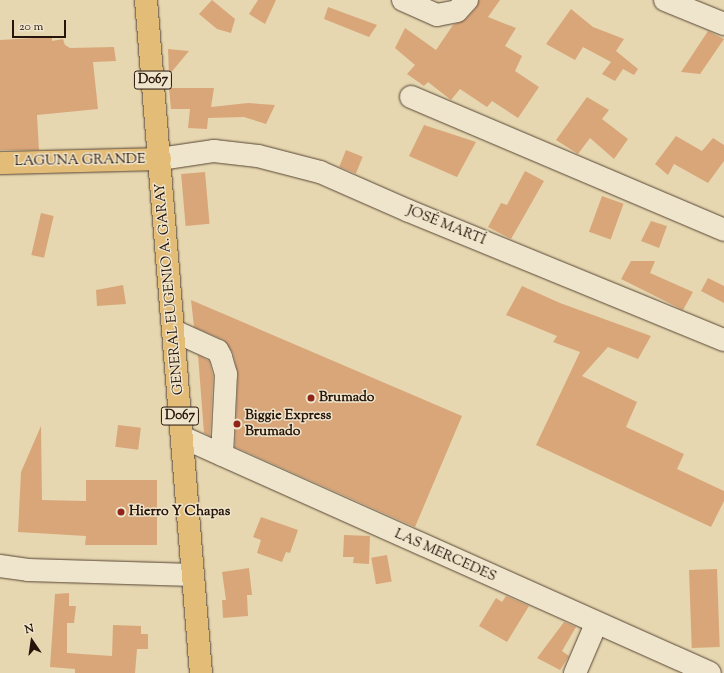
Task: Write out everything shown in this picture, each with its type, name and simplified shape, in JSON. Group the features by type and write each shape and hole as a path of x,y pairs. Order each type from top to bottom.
{"main road":[{"name":"GENERAL EUGENIO A. GARAY","path":"146,0 201,673"},
{"name":"LAGUNA GRANDE","path":"0,163 160,159"}],"street":[{"path":"403,0 437,15 457,11 466,0"},
{"path":"665,0 724,24"},
{"path":"411,97 724,230"},
{"name":"JOSÉ MARTÍ","path":"160,159 214,151 258,156 320,172 416,214 724,340"},
{"path":"174,331 218,351 225,365 222,455"},
{"name":"LAS MERCEDES","path":"182,437 596,624 710,673"},
{"path":"0,566 28,570 193,575"},
{"path":"575,673 596,624"}],"building":[{"path":"212,0 235,19 231,33 217,29 199,14"},
{"path":"258,0 276,0 265,24 249,14"},
{"path":"479,0 500,0 488,17 516,28 505,46 522,56 515,71 539,87 518,118 492,101 487,107 460,89 451,100 428,82 424,86 407,74 415,65 395,48 405,28 436,50 453,25 466,19 476,8"},
{"path":"328,7 377,25 369,37 324,19"},
{"path":"571,9 593,27 624,39 616,51 638,69 634,75 623,69 615,81 602,74 611,62 583,47 575,60 546,44"},
{"path":"708,31 724,39 700,74 681,72"},
{"path":"52,37 52,41 63,39 65,45 70,48 114,47 116,61 93,62 98,109 37,115 39,150 0,150 0,40"},
{"path":"168,49 189,51 169,75"},
{"path":"169,88 214,88 211,107 248,103 275,105 266,124 244,117 208,118 207,129 188,128 190,109 171,109"},
{"path":"587,97 609,110 602,119 628,139 614,159 590,138 578,154 556,140"},
{"path":"424,125 476,142 457,177 409,156"},
{"path":"676,136 702,151 713,138 724,145 724,161 708,183 674,164 668,175 655,164"},
{"path":"346,150 363,157 356,173 339,167"},
{"path":"525,171 544,181 511,239 488,227 501,203 507,205"},
{"path":"205,172 210,224 186,226 181,174"},
{"path":"602,196 624,204 611,240 589,232"},
{"path":"41,213 54,216 44,258 31,255"},
{"path":"651,221 667,226 659,248 641,241"},
{"path":"631,261 655,261 650,273 693,292 683,310 621,279"},
{"path":"708,278 724,286 724,303 701,291"},
{"path":"123,285 126,304 97,306 96,290"},
{"path":"522,286 560,303 651,336 638,359 608,347 582,376 637,402 626,427 684,454 677,469 724,491 724,501 711,527 536,445 580,352 553,342 557,336 506,315"},
{"name":"Brumado","path":"191,300 462,416 415,527 235,447 238,374 233,353 224,340 194,327"},
{"path":"198,355 209,361 213,376 210,436 204,433"},
{"path":"118,425 141,428 138,450 115,447"},
{"path":"41,426 42,500 86,501 86,480 157,480 157,545 85,545 86,536 18,532 21,472"},
{"path":"261,517 298,530 290,553 286,552 282,562 257,553 261,540 253,537"},
{"path":"344,535 370,536 369,564 353,563 354,557 343,557"},
{"path":"387,555 392,582 376,584 371,558"},
{"path":"249,568 252,595 247,595 248,616 223,618 222,600 226,600 222,572"},
{"path":"717,569 720,647 692,648 689,570"},
{"path":"69,593 69,606 76,606 74,623 67,623 67,653 112,656 113,625 141,626 141,634 148,634 148,649 137,649 135,673 75,673 75,669 50,667 55,594"},
{"path":"506,596 529,606 507,642 479,626 496,598 502,602"},
{"path":"564,622 576,627 562,651 569,656 560,670 537,658"}],"place":[{"name":"Brumado","path":"311,398"},
{"name":"Biggie Express Brumado","path":"237,424"},
{"name":"Hierro Y Chapas","path":"121,512"}]}
